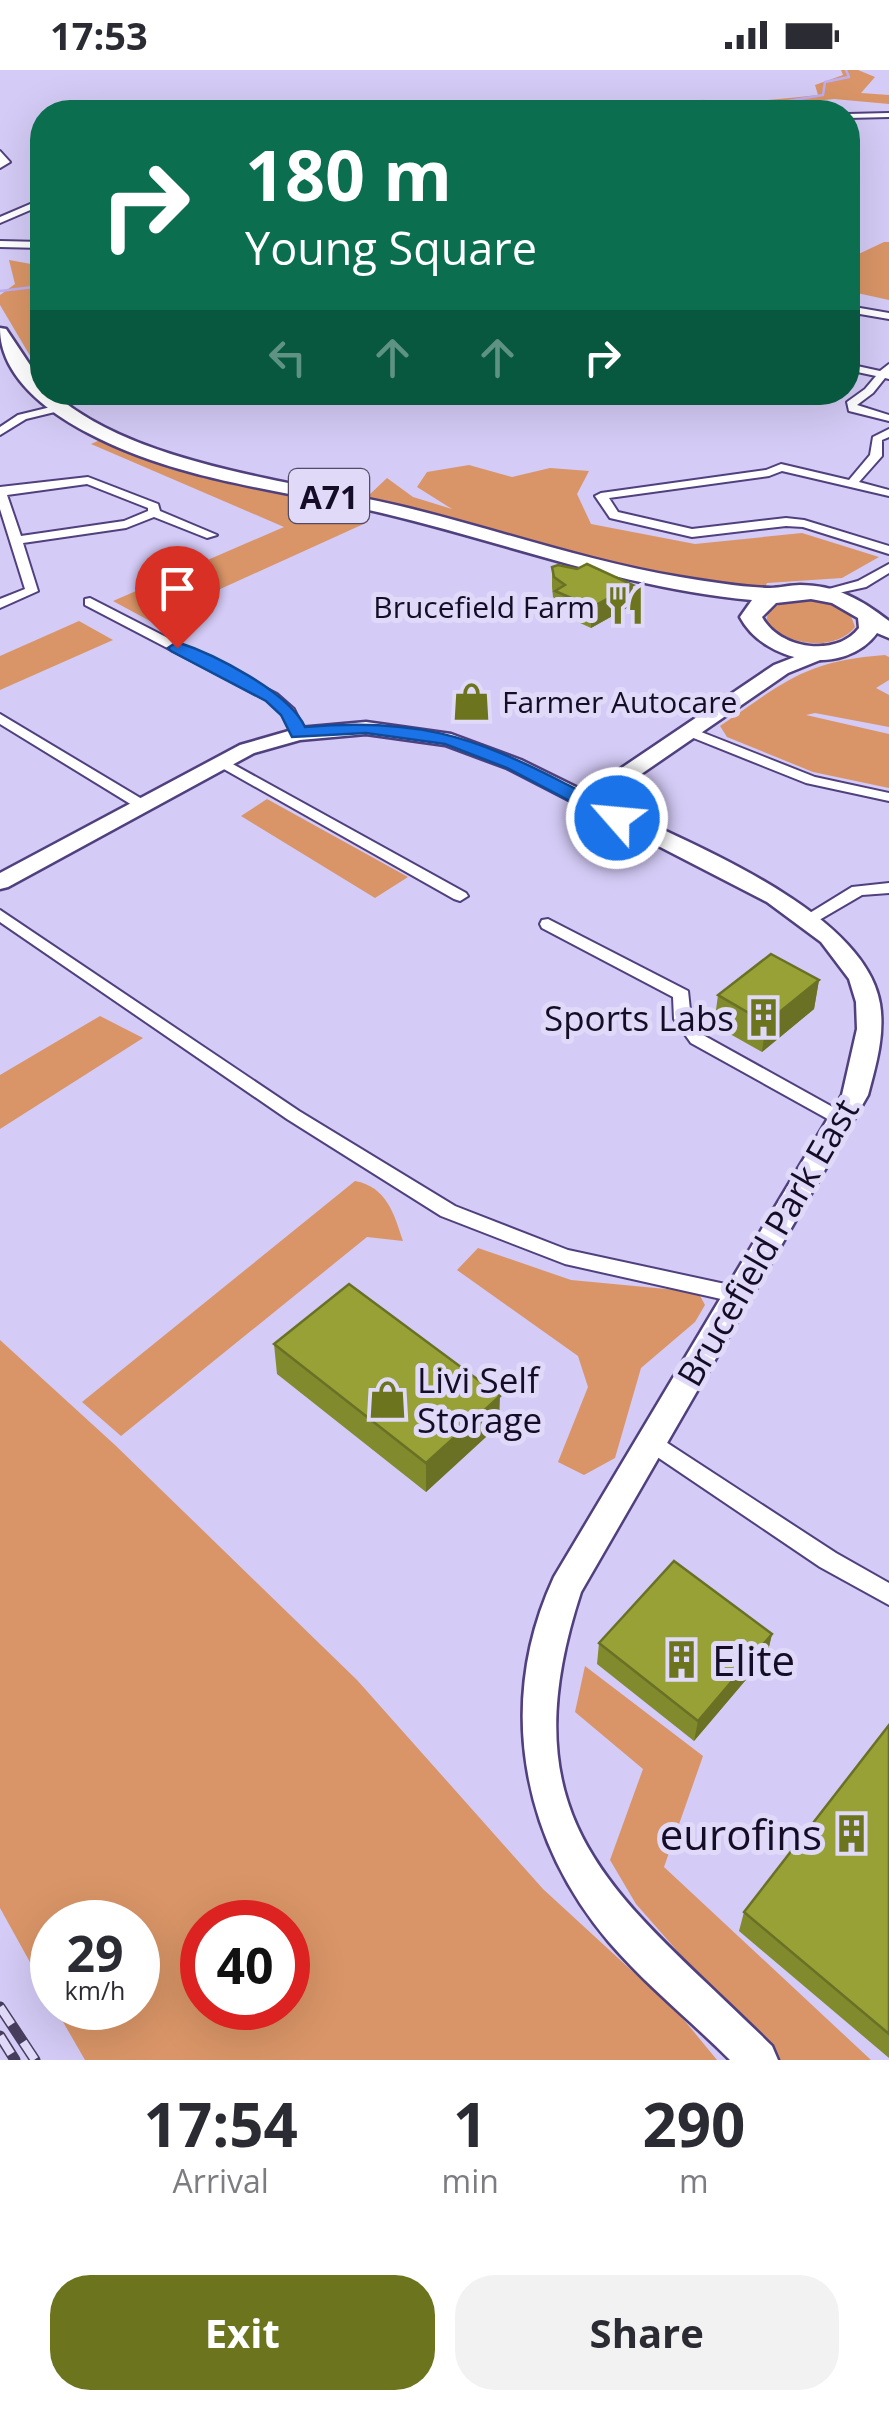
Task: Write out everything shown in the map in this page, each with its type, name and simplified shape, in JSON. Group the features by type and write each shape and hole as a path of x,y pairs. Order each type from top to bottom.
{"main road":[{"name":"A71","path":"0,334 30,382"},
{"name":"A71","path":"56,405 96,429 229,476 386,508 711,592 820,593 872,619"},
{"name":"A71","path":"711,592 751,617 752,625 768,640"},
{"path":"751,617 762,600 776,595"},
{"path":"860,642 872,619"},
{"path":"768,640 803,651 823,652 860,642 889,642"}],"street":[{"path":"860,116 889,115"},
{"path":"0,152 6,162 0,166"},
{"path":"0,220 30,207"},
{"path":"0,244 30,245"},
{"path":"860,310 889,316"},
{"path":"860,369 887,372"},
{"path":"860,396 887,372"},
{"path":"852,405 889,418"},
{"path":"0,432 22,418 59,408"},
{"path":"852,483 876,456 877,440 889,432"},
{"path":"889,493 781,467 769,474 601,496 614,515 676,531 703,532 786,522 889,550"},
{"path":"0,604 32,591 16,560 16,540 4,517 0,491 88,480 154,506 154,512"},
{"path":"16,540 126,524 154,512 212,535"},
{"path":"820,593 862,584 889,568"},
{"path":"862,584 872,619"},
{"path":"90,602 272,697 289,712 298,734"},
{"path":"768,640 781,669"},
{"path":"586,802 781,669 823,652"},
{"path":"0,718 142,804"},
{"name":"Brucefield Park East","path":"0,882 247,748 298,734 366,728 415,732 451,740 514,764 758,889 808,919 852,964 866,991 873,1026 870,1052 856,1095 566,1587 548,1632 535,1737 550,1806 576,1866 621,1928 758,2060"},
{"path":"692,732 810,780 889,797"},
{"path":"220,761 460,896"},
{"path":"808,919 858,890 889,888"},
{"path":"0,915 293,1114 448,1211 565,1256 739,1295"},
{"path":"548,924 682,996 679,1010 685,1027 697,1039 841,1119"},
{"path":"652,1442 828,1560 889,1594"}],"shaded area":[{"path":"841,70 858,70 875,77 861,93 889,95 889,104 834,99 764,100 818,95 815,85 843,75"},
{"path":"889,242 889,300 860,294 860,253"},
{"path":"9,260 30,264 30,356 0,305 0,295 15,284"},
{"path":"100,440 200,476 349,508 368,522 150,621 113,601 284,527 91,444"},
{"path":"469,465 512,477 550,468 589,471 577,494 591,524 695,544 802,533 879,557 842,578 767,583 763,591 659,576 367,497 387,478 413,497 452,509 417,487 427,472"},
{"path":"802,598 830,602 850,613 855,627 835,640 810,643 785,636 766,622 769,608"},
{"path":"79,621 113,640 0,690 0,656"},
{"path":"889,657 889,680 876,688 889,695 889,727 815,713 806,715 889,734 889,788 813,772 727,737 720,726 779,686 814,668"},
{"path":"267,799 408,877 375,898 241,816"},
{"path":"100,1016 143,1038 0,1129 0,1075"},
{"path":"355,1181 382,1196 403,1241 367,1237 121,1436 82,1402"},
{"path":"478,1248 571,1280 698,1292 705,1305 695,1322 641,1368 615,1458 584,1475 558,1462 588,1387 578,1356 457,1270"},
{"path":"0,1340 115,1445 357,1680 543,1889 680,2015 717,2060 85,2060 68,2030 160,2030 160,1900 30,1900 30,1962 0,1908"},
{"path":"585,1666 703,1756 664,1867 871,2060 773,2060 636,1904 610,1860 643,1769 575,1712"}],"building":[{"path":"587,564 633,585 592,607 555,591 565,585 554,577 552,567 577,569"},
{"path":"771,954 819,980 766,1023 718,995"},
{"name":"Livi Self Storage","path":"349,1284 500,1396 426,1463 274,1344"},
{"name":"Elite","path":"674,1561 772,1634 698,1721 599,1643"},
{"name":"eurofins","path":"889,1725 889,2034 744,1912"}],"waterway":[{"path":"794,100 823,95 825,82 849,77 846,70"},
{"path":"0,291 30,287"}],"railway":[{"path":"0,2007 35,2060"},
{"path":"0,2036 15,2060"}],"place":[{"name":"Brucefield Farm","path":"625,606"},
{"name":"Farmer Autocare","path":"472,701"},
{"name":"Sports Labs","path":"764,1017"},
{"name":"Livi Self Storage","path":"387,1399"},
{"name":"Elite","path":"682,1659"},
{"name":"eurofins","path":"852,1833"}],"route":[{"path":"177,648 272,697 289,712 298,734 366,728 451,740 514,764 617,818"}]}
